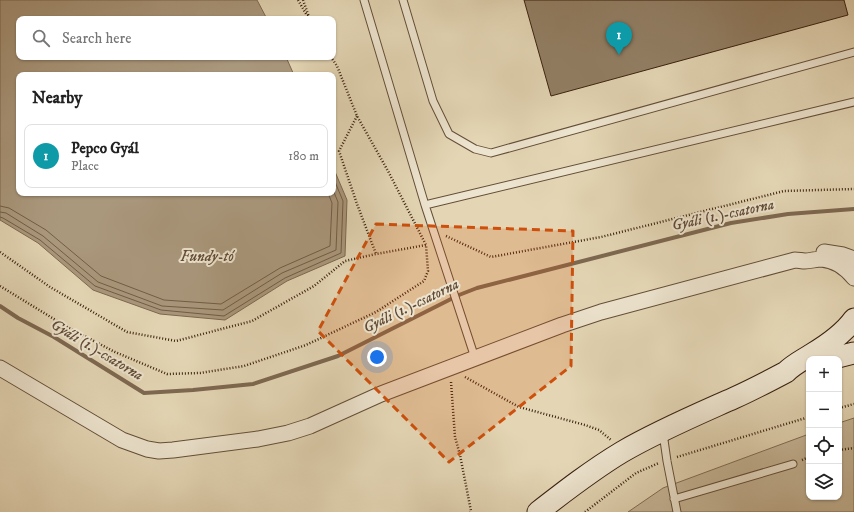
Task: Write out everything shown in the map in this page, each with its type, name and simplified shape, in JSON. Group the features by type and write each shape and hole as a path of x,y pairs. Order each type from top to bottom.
{"main road":[{"path":"538,512 598,467 623,451 662,430 737,397 786,372 832,340 854,319"},
{"path":"842,356 854,353"},
{"path":"786,372 799,371 806,368"}],"street":[{"path":"795,260 800,255 810,252 830,252 854,259"},
{"path":"0,368 122,440 147,449 159,451 173,450 251,440 288,433 310,426 381,394 562,325 601,312 795,260 805,261 821,259 829,261 844,268 854,278"}],"lane":[{"path":"364,0 425,205 475,358"},
{"path":"402,0 433,101 449,134 475,149 491,153 854,52"},
{"path":"425,205 854,102"},
{"path":"662,430 677,512"},
{"path":"674,499 793,464"}],"path":[{"path":"298,0 307,16"},
{"path":"303,0 308,16"},
{"path":"0,286 67,327 115,352 167,374 200,373 244,366 306,345 376,312 424,281 428,271 426,245 388,171 357,116 337,66 333,60"},
{"path":"357,116 339,151 376,254"},
{"path":"433,230 491,257 601,237 784,191 854,189"},
{"path":"0,252 50,287 127,332 176,341 252,321 314,286 345,261 426,245"},
{"path":"448,368 519,407 598,430 606,435 623,451"},
{"path":"448,368 455,437 460,455 470,512"},
{"path":"842,407 854,404"},
{"path":"585,512 636,472 656,463 806,418"},
{"path":"842,450 854,448"}],"highlighted area":[{"path":"376,224 573,231 571,366 449,462 318,331"}],"shaded area":[{"path":"854,418 854,512 628,512 663,488 806,435 806,500 842,500 842,422"}],"water":[{"name":"Fundy-tó","path":"0,0 257,0 265,16 16,16 16,60 287,60 293,72 16,72 16,196 336,196 336,174 347,200 345,256 287,281 225,320 160,314 93,290 38,243 0,220"}],"building":[{"path":"524,0 844,0 848,15 551,96"}],"waterway":[{"name":"Gyáli (1.)-csatorna","path":"0,306 18,318 54,337 144,393 253,384 338,356 459,295 477,288 731,223 788,214 854,209"}],"place":[{"name":"Pepco Gyál","path":"619,55"}]}
